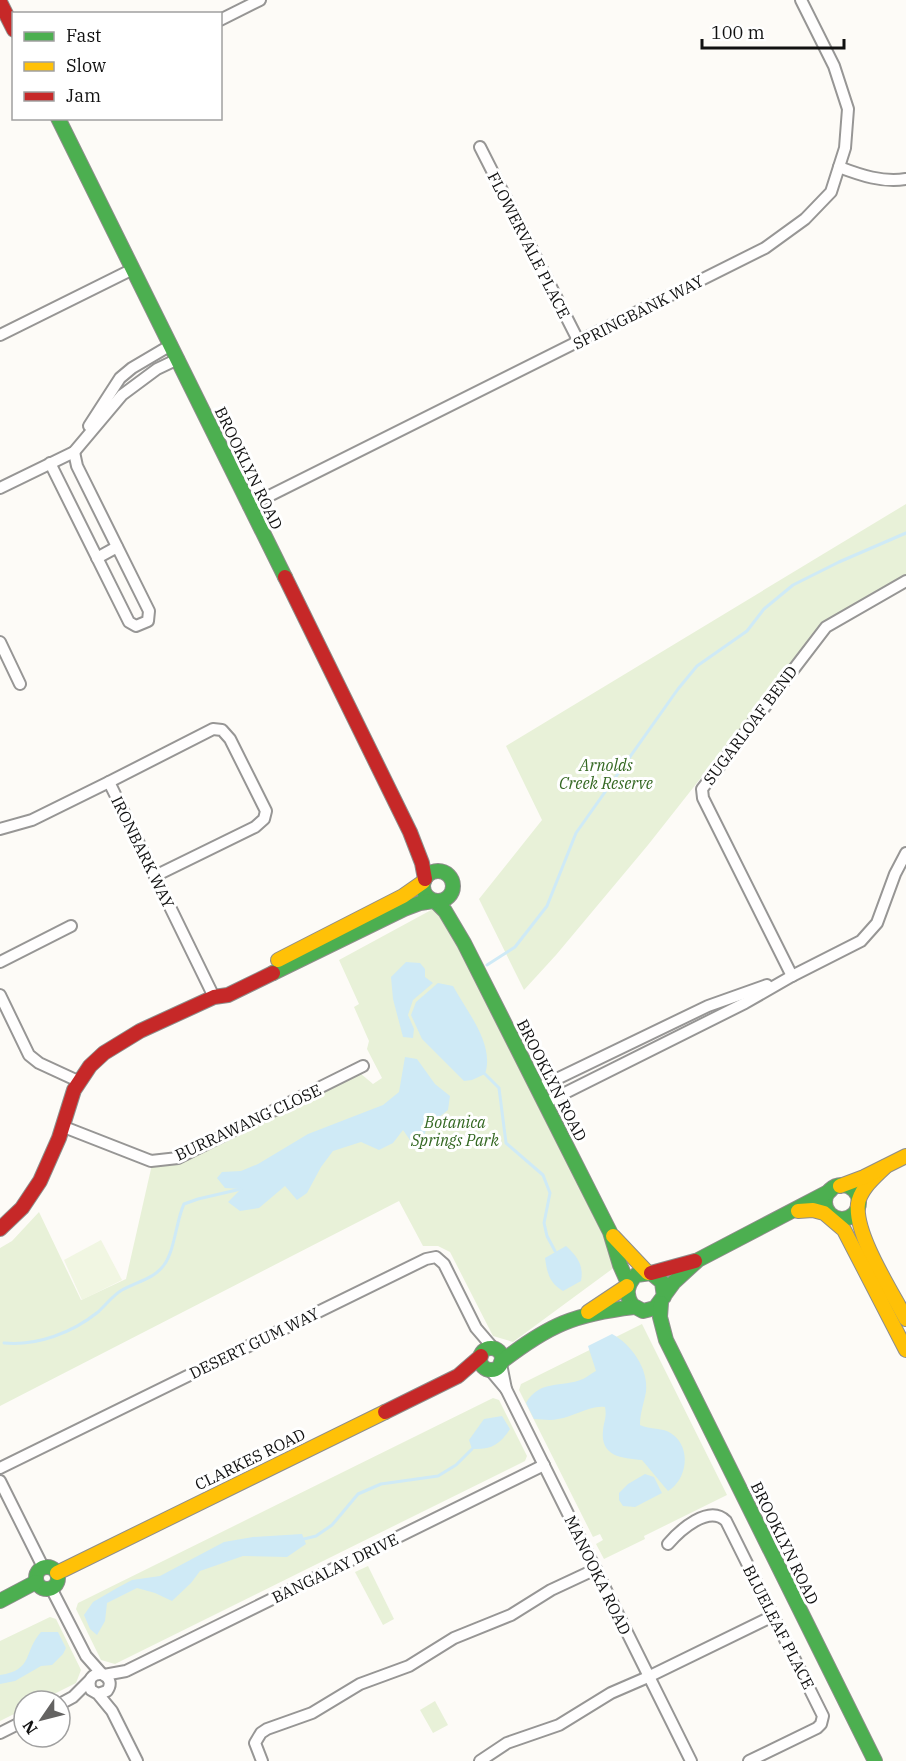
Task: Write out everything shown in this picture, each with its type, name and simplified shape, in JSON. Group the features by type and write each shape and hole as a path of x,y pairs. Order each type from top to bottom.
{"street":[{"path":"222,19 260,0"},
{"name":"SPRINGBANK WAY","path":"249,506 765,248 805,219 831,192 845,148 848,110 834,66 801,0"},
{"path":"0,2 12,26"},
{"name":"BROOKLYN ROAD","path":"59,120 410,832 422,863 424,880"},
{"name":"FLOWERVALE PLACE","path":"480,147 579,342"},
{"path":"839,167 863,176 898,181 906,179"},
{"path":"0,335 133,269"},
{"path":"50,463 129,622 136,626 148,621 148,611 76,463 74,452 120,378 132,368 171,345"},
{"path":"0,488 74,452 122,395 141,379 178,359"},
{"path":"132,368 141,379"},
{"path":"97,558 117,548"},
{"name":"SUGARLOAF BEND","path":"792,976 703,798 702,789 826,627 906,581"},
{"path":"0,642 20,684"},
{"path":"109,782 213,729 222,730 230,739 266,812 264,819 255,827 155,876"},
{"name":"IRONBARK WAY","path":"0,829 32,820 109,782 214,998"},
{"name":"BROOKLYN ROAD","path":"410,832 443,872"},
{"path":"545,1103 745,1003 861,941 877,923 895,874 906,854"},
{"path":"2,1224 25,1204 42,1176 64,1126 78,1081 106,1050 214,998 228,995 404,909 420,903 448,898 453,886 450,877 443,872 430,873 403,896 224,988 214,998"},
{"path":"424,880 426,895 434,901"},
{"name":"BROOKLYN ROAD","path":"453,886 454,906 464,942"},
{"name":"BROOKLYN ROAD","path":"434,901 445,911 464,942 538,1088 610,1232 628,1285"},
{"path":"0,962 71,926"},
{"path":"538,1088 708,1006 792,976"},
{"path":"0,995 29,1055 39,1063 78,1081"},
{"path":"645,1037 651,1049"},
{"name":"BURRAWANG CLOSE","path":"64,1126 152,1161 178,1158 363,1066"},
{"path":"697,1261 672,1283 662,1300 650,1310 635,1308 627,1294 628,1285 636,1275 697,1261 834,1188 853,1182 906,1156"},
{"path":"790,1213 806,1210 822,1211 842,1219 847,1218 856,1211 867,1184 885,1167"},
{"path":"834,1188 849,1187 857,1195 860,1222 866,1238 906,1319"},
{"path":"834,1188 825,1203 831,1215 852,1242 906,1350"},
{"name":"BROOKLYN ROAD","path":"610,1232 649,1273"},
{"name":"DESERT GUM WAY","path":"0,1468 426,1259 436,1257 444,1264 492,1359"},
{"path":"649,1273 662,1282 662,1300"},
{"name":"CLARKES ROAD","path":"57,1573 492,1359 511,1343 528,1340 587,1314 628,1285"},
{"name":"BROOKLYN ROAD","path":"662,1300 659,1311 666,1340 875,1761"},
{"name":"BROOKLYN ROAD","path":"635,1308 666,1340"},
{"name":"CLARKES ROAD","path":"587,1314 635,1308"},
{"name":"MANOOKA ROAD","path":"492,1359 691,1761"},
{"name":"BANGALAY DRIVE","path":"106,1681 544,1465"},
{"path":"0,1482 43,1567"},
{"name":"BLUELEAF PLACE","path":"668,1544 678,1532 694,1522 715,1514 723,1518 822,1713 823,1721 817,1728 749,1761"},
{"path":"43,1567 49,1567 57,1573 58,1580 51,1588 41,1587 36,1582 36,1575 43,1567"},
{"path":"262,1761 255,1743 267,1729 312,1713 360,1684 409,1666 454,1638 511,1615 551,1590 596,1569"},
{"path":"0,1601 36,1582"},
{"path":"51,1588 86,1656 106,1681 112,1711"},
{"path":"480,1761 507,1743 560,1725 611,1693 773,1616"},
{"path":"86,1656 91,1690 112,1711 137,1761"},
{"path":"73,1697 96,1674 106,1681"},
{"path":"73,1697 104,1693 106,1681"}],"green space":[{"name":"Arnolds Creek Reserve","path":"906,504 906,576 823,623 648,845 524,990 479,899 542,820 506,746"},
{"name":"Botanica Springs Park","path":"433,909 448,916 623,1261 513,1342 493,1336 450,1252 438,1246 423,1246 399,1201 0,1406 0,1248 12,1241 39,1212 81,1300 126,1279 153,1160 180,1162 360,1073 373,1084 382,1078 367,1049 369,1041 354,1007 359,1004 339,960"},
{"path":"101,1240 122,1280 82,1300 64,1260"},
{"path":"642,1324 727,1495 644,1536 645,1539 604,1559 596,1544 603,1540 600,1534 593,1537 519,1390 521,1384"},
{"path":"493,1398 499,1400 527,1456 525,1461 115,1664 101,1660 76,1609 78,1603"},
{"path":"368,1566 394,1619 383,1625 355,1572"},
{"path":"50,1617 56,1619 81,1670 76,1683 64,1689 12,1689 12,1715 0,1721 0,1641"},
{"path":"435,1701 448,1725 433,1733 420,1710"}],"water":[{"path":"406,962 420,963 425,969 425,977 433,983 413,1000 408,1015 414,1029 413,1038 403,1037 393,999 391,977"},
{"path":"438,983 453,986 483,1040 487,1063 485,1074 472,1080 464,1081 422,1039 411,1015 416,1002"},
{"path":"405,1057 417,1059 435,1084 450,1096 448,1110 427,1127 422,1142 412,1143 403,1130 393,1143 379,1150 361,1142 333,1151 307,1193 297,1200 285,1186 259,1208 240,1211 228,1202 241,1189 225,1188 217,1178 222,1172 241,1171 258,1164 308,1134 383,1105 399,1092"},
{"path":"566,1246 579,1261 582,1275 581,1281 563,1291 550,1277 545,1258"},
{"path":"612,1334 632,1351 645,1375 646,1392 640,1425 661,1429 672,1434 678,1440 685,1455 683,1472 668,1491 642,1460 620,1457 605,1446 603,1430 605,1407 593,1408 555,1420 546,1420 534,1419 526,1403 532,1395 544,1387 575,1382 596,1371 588,1346"},
{"path":"502,1416 510,1429 502,1439 484,1449 472,1449 469,1440 484,1419"},
{"path":"645,1474 654,1477 662,1493 635,1507 623,1506 619,1500 619,1493 628,1484"},
{"path":"302,1534 306,1544 287,1557 243,1556 200,1571 172,1601 137,1588 107,1603 105,1621 97,1635 90,1629 84,1615 93,1602 132,1580 160,1576 224,1542 253,1537"},
{"path":"41,1632 58,1632 66,1648 63,1654 52,1665 41,1666 15,1681 0,1684 0,1675 11,1673 23,1664"}],"waterway":[{"path":"487,965 515,947 547,906 576,833 678,689 697,666 747,631 764,609 793,585 906,533"},
{"path":"485,1074 499,1088 506,1143 543,1175 550,1193 544,1223 547,1236 555,1251"},
{"path":"4,1343 29,1342 54,1337 88,1319 119,1292 160,1270 171,1252 184,1204 241,1189"},
{"path":"304,1539 316,1536 332,1525 358,1494 381,1484 438,1476 456,1465 472,1449"}],"traffic: fast":[{"path":"59,120 285,577"},
{"path":"438,871 449,875 453,886 449,897 438,901 427,897 423,886 427,875 438,871"},
{"path":"273,973 404,909 433,901"},
{"path":"435,901 445,911 464,943 610,1232 628,1283"},
{"path":"842,1185 854,1190 859,1202 854,1214 842,1219 830,1214 825,1202 830,1190 842,1185"},
{"path":"664,1297 662,1282 651,1273 636,1275 629,1286 628,1297 632,1305 643,1311 655,1308 674,1282 698,1260 830,1191"},
{"path":"661,1303 660,1317 666,1340 875,1761"},
{"path":"501,1362 548,1330 563,1323 595,1313 634,1307"},
{"path":"491,1348 501,1355 502,1359 495,1369 491,1370 481,1363 480,1359 487,1349 491,1348"},
{"path":"47,1567 55,1570 58,1578 55,1586 47,1589 39,1586 36,1578 39,1570 47,1567"},
{"path":"0,1601 36,1582"}],"traffic: slow":[{"path":"278,960 403,896 423,882"},
{"path":"840,1186 906,1156"},
{"path":"885,1167 862,1193 858,1204 858,1216 875,1263 906,1319"},
{"path":"798,1211 813,1210 824,1213 844,1230 906,1350"},
{"path":"613,1236 648,1273"},
{"path":"588,1312 627,1286"},
{"path":"57,1573 385,1412"}],"traffic: jam":[{"path":"0,2 12,26"},
{"path":"285,577 410,832 422,863 425,879"},
{"path":"0,1229 22,1208 40,1181 59,1138 74,1090 90,1066 104,1053 140,1031 214,997 228,995 273,973"},
{"path":"651,1273 695,1261"},
{"path":"385,1412 458,1376 481,1356"}]}
